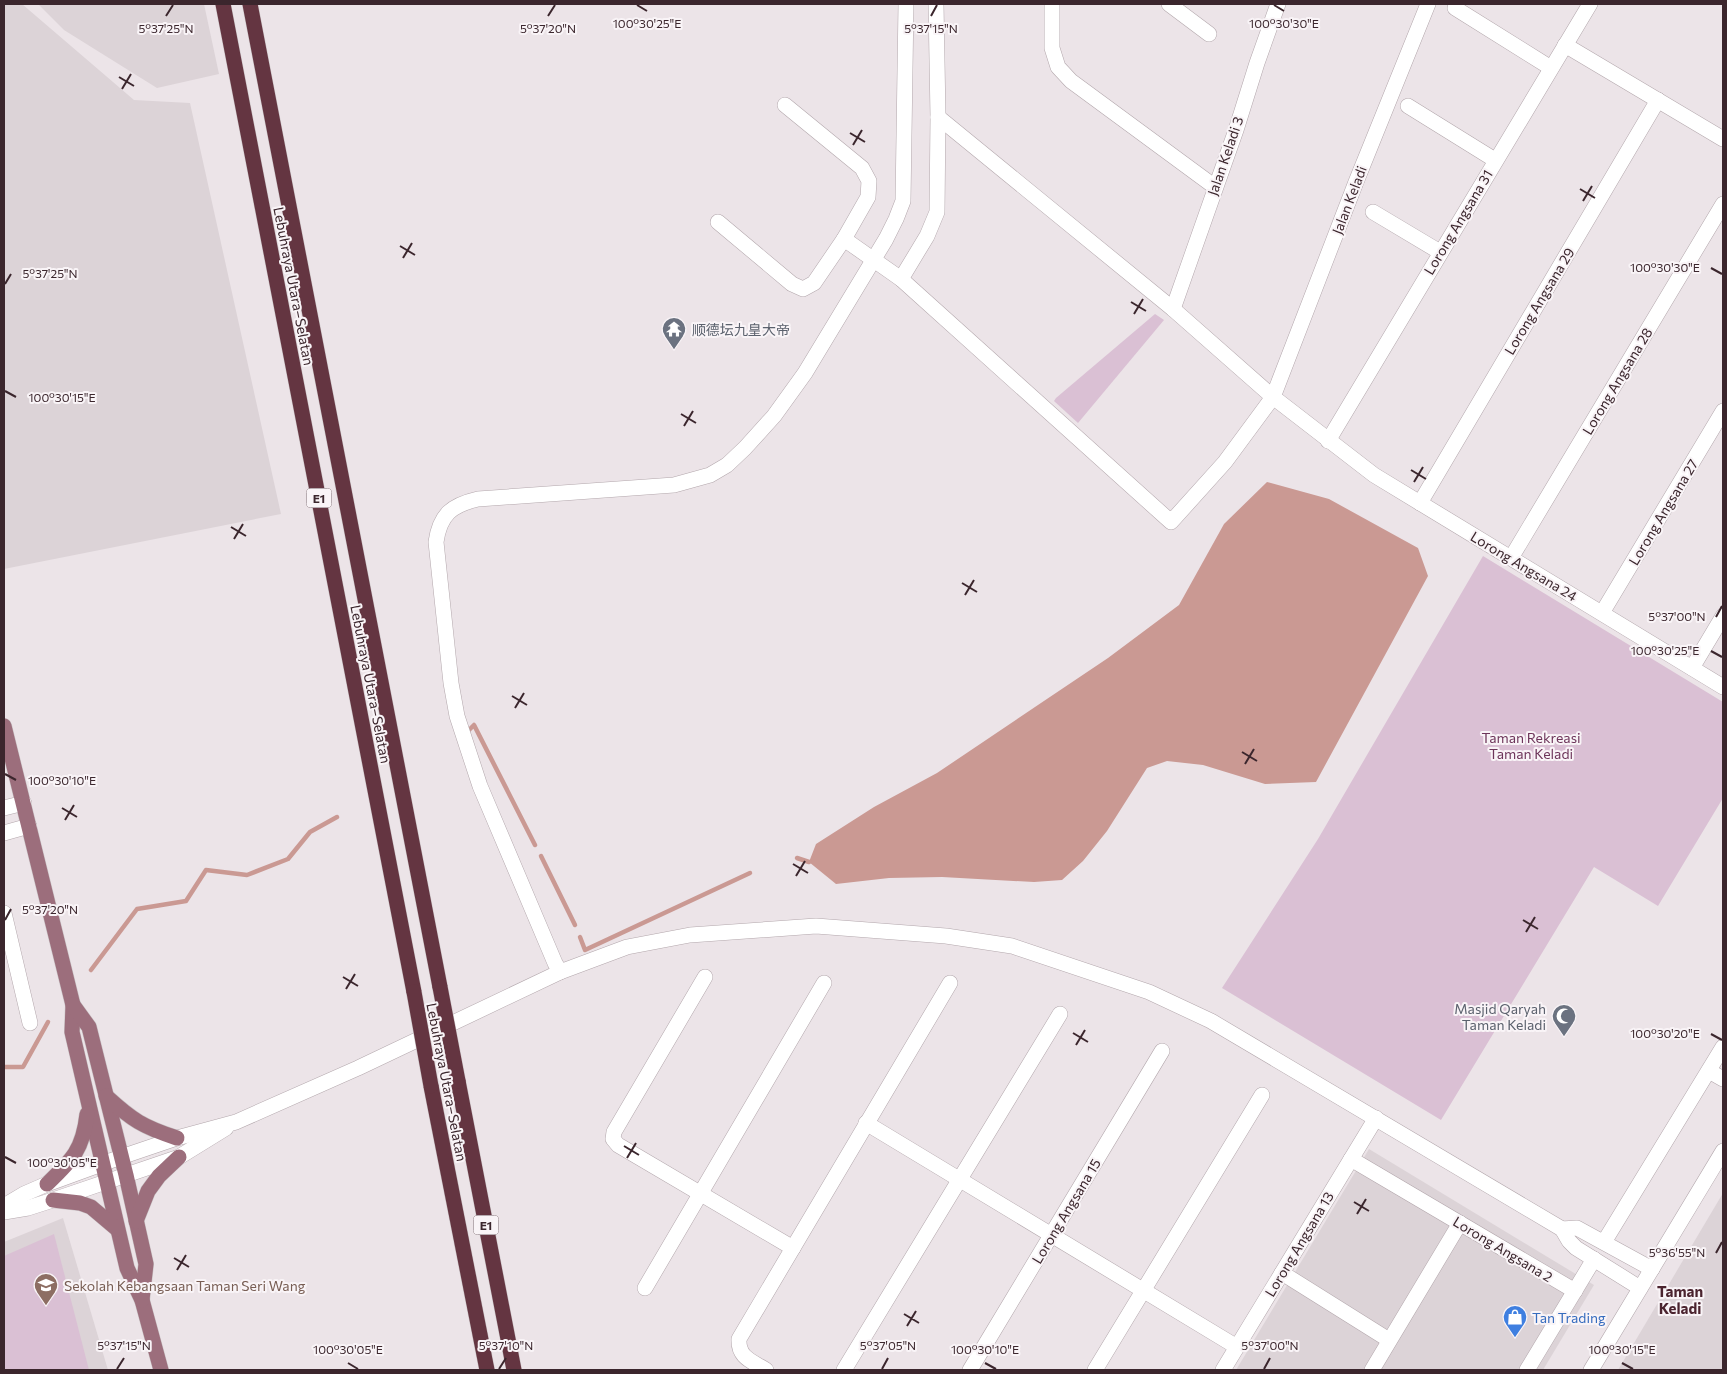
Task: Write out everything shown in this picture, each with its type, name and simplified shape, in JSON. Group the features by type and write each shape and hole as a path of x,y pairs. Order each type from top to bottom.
{"highway":[{"name":"Lebuhraya Utara–Selatan","path":"223,4 487,1370"},
{"name":"Lebuhraya Utara–Selatan","path":"250,4 514,1370"}],"main road":[{"path":"4,726 73,1005 72,1032 117,1229 127,1268 142,1300 161,1370"},
{"path":"73,1005 89,1027 126,1175 146,1264 142,1300"},
{"path":"106,1096 126,1115 139,1123 177,1138"},
{"path":"47,1184 69,1163 79,1148 86,1130 89,1101"},
{"path":"136,1221 148,1191 159,1176 179,1157"},
{"path":"53,1200 80,1203 91,1207 117,1229"}],"street":[{"path":"560,972 480,786 457,716 451,683 436,542 438,528 445,516 454,507 478,499 674,485 710,475 727,465 774,416 805,373 873,259 896,219 902,201 906,4"},
{"path":"844,239 901,279 927,236 937,212 936,4"},
{"path":"1052,4 1052,48 1058,67 1070,82 1215,187"},
{"path":"1169,4 1209,34"},
{"name":"Jalan Keladi 3","path":"1173,309 1236,130 1256,63 1278,4"},
{"name":"Jalan Keladi","path":"901,279 1171,522 1225,462 1273,397 1356,182 1428,4"},
{"name":"Lorong Angsana 31","path":"1328,441 1590,4"},
{"path":"1455,8 1551,68"},
{"path":"1565,45 1723,139"},
{"name":"Lorong Angsana 29","path":"1420,503 1658,100"},
{"path":"718,222 792,284 803,289 814,283 844,239 868,197 869,181 862,168 785,104"},
{"path":"1408,106 1495,160"},
{"name":"Lorong Angsana 24","path":"938,117 1173,309 1273,397 1374,475 1723,687"},
{"name":"Lorong Angsana 28","path":"1511,558 1723,204"},
{"path":"1373,212 1440,252"},
{"name":"Lorong Angsana 27","path":"1602,614 1723,411"},
{"path":"1692,668 1723,616"},
{"path":"4,808 24,803"},
{"path":"4,833 29,826"},
{"path":"4,913 30,1023"},
{"path":"4,1206 24,1194 47,1184 121,1157 177,1138 236,1122 358,1068 560,972 627,947 690,935 816,926 946,936 1012,946 1149,992 1211,1021 1562,1229 1568,1241 1640,1288"},
{"path":"705,977 614,1132 613,1139 618,1145 792,1248"},
{"path":"645,1288 824,983"},
{"path":"766,1370 745,1357 738,1349 739,1339 950,983"},
{"path":"844,1370 1060,1014"},
{"path":"1604,1242 1723,1047"},
{"name":"Lorong Angsana 15","path":"970,1370 1162,1051"},
{"path":"1710,1071 1723,1079"},
{"path":"1095,1370 1262,1095"},
{"name":"Lorong Angsana 13","path":"1223,1370 1376,1118"},
{"path":"4,1212 28,1208 179,1157 236,1122"},
{"path":"866,1123 1237,1347"},
{"path":"1591,1370 1723,1152"},
{"name":"Lorong Angsana 2","path":"1351,1159 1574,1291"},
{"path":"1372,1370 1460,1223"},
{"path":"1562,1229 1577,1228 1652,1269"},
{"path":"1527,1370 1594,1259"},
{"path":"1282,1273 1389,1340"}],"shaded area":[{"path":"4,4 22,4 134,100 190,103 281,514 4,569"},
{"path":"38,4 204,4 219,74 157,88 64,30"},
{"path":"1267,482 1329,499 1418,548 1428,576 1316,782 1265,784 1203,765 1167,761 1147,768 1107,831 1083,861 1062,880 1034,882 942,877 889,878 836,884 809,862 816,844 874,807 937,773 1108,658 1179,605 1224,524"},
{"path":"1369,1149 1594,1285 1543,1370 1236,1370"},
{"path":"1723,1193 1723,1370 1618,1370"},
{"name":"Sekolah Kebangsaan Taman Seri Wang","path":"63,1218 108,1370 4,1370 4,1242"}],"green space":[{"path":"1155,314 1164,320 1078,423 1054,401 1056,398"},
{"name":"Taman Rekreasi Taman Keladi","path":"1483,556 1723,702 1723,798 1658,906 1594,867 1441,1120 1222,988 1318,839"},
{"name":"Sekolah Kebangsaan Taman Seri Wang","path":"54,1234 89,1370 4,1370 4,1256"}],"waterway":[{"path":"469,730 474,725 535,845"},
{"path":"91,970 137,909 186,901 206,870 247,875 288,859 310,832 337,817"},
{"path":"541,856 575,925"},
{"path":"797,858 809,862"},
{"path":"580,937 585,950 750,873"},
{"path":"4,1067 23,1067 48,1022"}],"place":[{"name":"顺德坛九皇大帝","path":"674,350"},
{"name":"Masjid Qaryah Taman Keladi","path":"1564,1037"},
{"name":"Sekolah Kebangsaan Taman Seri Wang","path":"46,1306"},
{"name":"Tan Trading","path":"1515,1338"}],"district":[{"name":"Taman Keladi","path":"1680,1300"}]}
